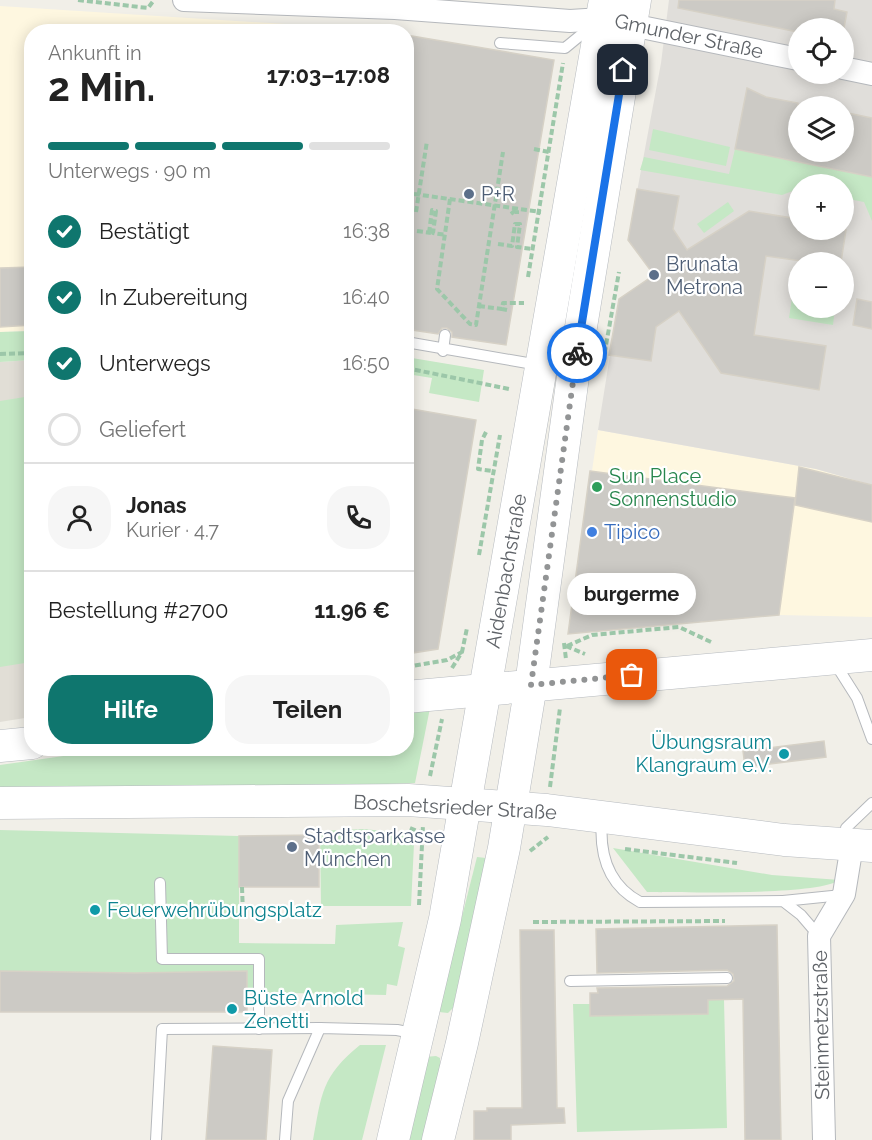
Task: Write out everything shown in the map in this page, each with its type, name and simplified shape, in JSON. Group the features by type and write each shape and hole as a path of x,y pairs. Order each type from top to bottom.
{"main road":[{"name":"Aidenbachstraße","path":"393,1140 445,919 486,689 527,363 618,11"},
{"name":"Aidenbachstraße","path":"438,1140 498,880 531,685 574,369 618,11"},
{"path":"527,363 574,369"},
{"path":"414,696 872,655"},
{"path":"0,746 24,743"},
{"name":"Boschetsrieder Straße","path":"0,803 425,801 547,810 784,840 857,840"},
{"path":"419,1034 462,1042"}],"street":[{"name":"Gmunder Straße","path":"184,0 395,8 570,21 618,11 788,56"},
{"path":"854,70 872,74"},
{"name":"Steinmetzstraße","path":"824,1140 819,936 844,894 857,840"}],"lane":[{"path":"500,43 565,48 618,11"},
{"path":"443,351 445,335"},
{"path":"414,344 443,351 527,363"},
{"path":"838,668 857,698 872,739"},
{"path":"857,840 872,803"},
{"path":"602,816 600,844 603,859 629,896 640,902 783,901 844,894"},
{"path":"160,883 162,959 259,959 259,1029"},
{"path":"783,901 801,915 819,936"},
{"path":"570,981 727,978"},
{"path":"285,1140 288,1101 320,1028"},
{"path":"156,1140 162,1029 320,1028 396,1030 419,1034"}],"path":[{"path":"78,0 148,8 154,0"},
{"path":"527,283 565,48"},
{"path":"416,212 416,194 427,141"},
{"path":"534,149 549,152"},
{"path":"450,199 437,289 470,324 476,325 503,152"},
{"path":"416,194 540,212"},
{"path":"511,214 517,209"},
{"path":"517,209 517,214"},
{"path":"429,233 432,210 436,211 434,233 447,235"},
{"path":"498,244 512,246 515,224 520,224 517,247 532,249"},
{"path":"417,231 441,234"},
{"path":"502,309 503,303 523,305 526,295"},
{"path":"479,306 507,310 487,308"},
{"path":"0,354 24,353"},
{"path":"414,370 509,389 527,363"},
{"path":"479,431 482,440"},
{"path":"486,432 482,440 478,469 493,471"},
{"path":"530,851 543,838 564,682 566,646 592,635 679,627 711,642"},
{"path":"414,666 447,660 462,652 452,669 425,801 422,834"},
{"path":"242,887 243,914"},
{"path":"533,922 725,921"}],"shaded area":[{"path":"669,0 872,0 872,485 816,469 598,430 619,299 654,275 628,240 661,63"},
{"path":"0,6 285,24 24,24 24,331 0,332"},
{"path":"24,360 24,718 0,722 0,362"},
{"path":"598,430 816,469 872,485 872,617 779,615 568,634"}],"green space":[{"path":"653,129 730,147 726,166 649,150"},
{"path":"735,149 788,160 788,162 799,162 872,177 872,221 864,202 854,200 854,174 788,174 788,193 782,195 640,170 644,157 729,174"},
{"path":"728,202 734,211 704,233 697,224"},
{"path":"789,318 834,318 833,325"},
{"path":"24,331 24,360 0,362 0,332"},
{"path":"414,358 484,370 479,402 429,393 432,378 414,375"},
{"path":"24,397 24,663 0,667 0,401"},
{"path":"431,703 415,783 0,798 0,765 64,756 414,756 414,705"},
{"path":"364,829 398,834 414,844 411,906 321,906 320,831"},
{"path":"0,830 239,836 239,943 335,944 336,925 403,922 398,946 405,948 397,986 387,984 386,995 247,992 246,971 135,973 0,971"},
{"path":"613,848 772,875 840,880 805,889 778,891 647,892"},
{"path":"477,857 486,858 453,1008 448,1013 439,1012 440,1004"},
{"path":"708,1000 724,1000 727,1128 577,1132 573,1004 590,1004 591,1016 708,1014"},
{"path":"360,1045 386,1045 362,1140 313,1140 325,1087 337,1067"},
{"path":"425,1057 440,1058 440,1067 443,1071 426,1140 404,1140"}],"building":[{"path":"679,0 835,0 834,9 847,12 846,18 788,18 788,30 678,8"},
{"name":"P+R","path":"414,36 554,60 506,345 452,337 452,332 447,328 442,328 438,334 414,330"},
{"path":"747,88 766,97 788,101 788,160 735,149"},
{"path":"854,114 872,118 872,177 799,162 854,162"},
{"path":"637,189 679,196 673,229 687,250 749,211 788,217 788,240 844,240 843,252 788,252 788,259 766,256 754,335 826,346 819,390 721,373 679,311 656,327 651,361 609,355 619,299 654,275 628,240"},
{"path":"24,267 24,326 0,327 0,268"},
{"path":"857,299 872,302 872,329 853,325"},
{"path":"414,409 476,420 438,649 414,653"},
{"path":"799,467 872,485 872,522 795,505"},
{"path":"590,471 795,498 779,615 568,634"},
{"name":"Übungsraum Klangraum e.V.","path":"824,741 826,757 745,767 743,751"},
{"path":"319,835 319,887 239,887 239,836"},
{"path":"777,925 781,1140 745,1140 743,999 708,1000 708,1014 590,1016 590,993 598,993 597,988 727,986 734,981 733,974 727,970 597,973 596,929"},
{"path":"520,930 554,930 557,1108 564,1108 565,1123 511,1125 511,1140 474,1140 474,1111 487,1111 487,1108 522,1108"},
{"path":"0,971 135,973 247,971 247,1012 0,1012"},
{"path":"213,1046 272,1050 266,1140 206,1140"}],"way so far":[{"path":"577,353 531,685 632,675"}],"place":[{"name":"P+R","path":"469,194"},
{"name":"Brunata Metrona","path":"654,275"},
{"name":"Sun Place Sonnenstudio","path":"597,487"},
{"name":"Tipico","path":"592,532"},
{"name":"burgerme","path":"632,675"},
{"name":"Übungsraum Klangraum e.V.","path":"784,754"},
{"name":"Stadtsparkasse München","path":"292,847"},
{"name":"Feuerwehrübungsplatz","path":"95,910"},
{"name":"Büste Arnold Zenetti","path":"232,1009"}],"route":[{"path":"577,353 623,70"}]}
